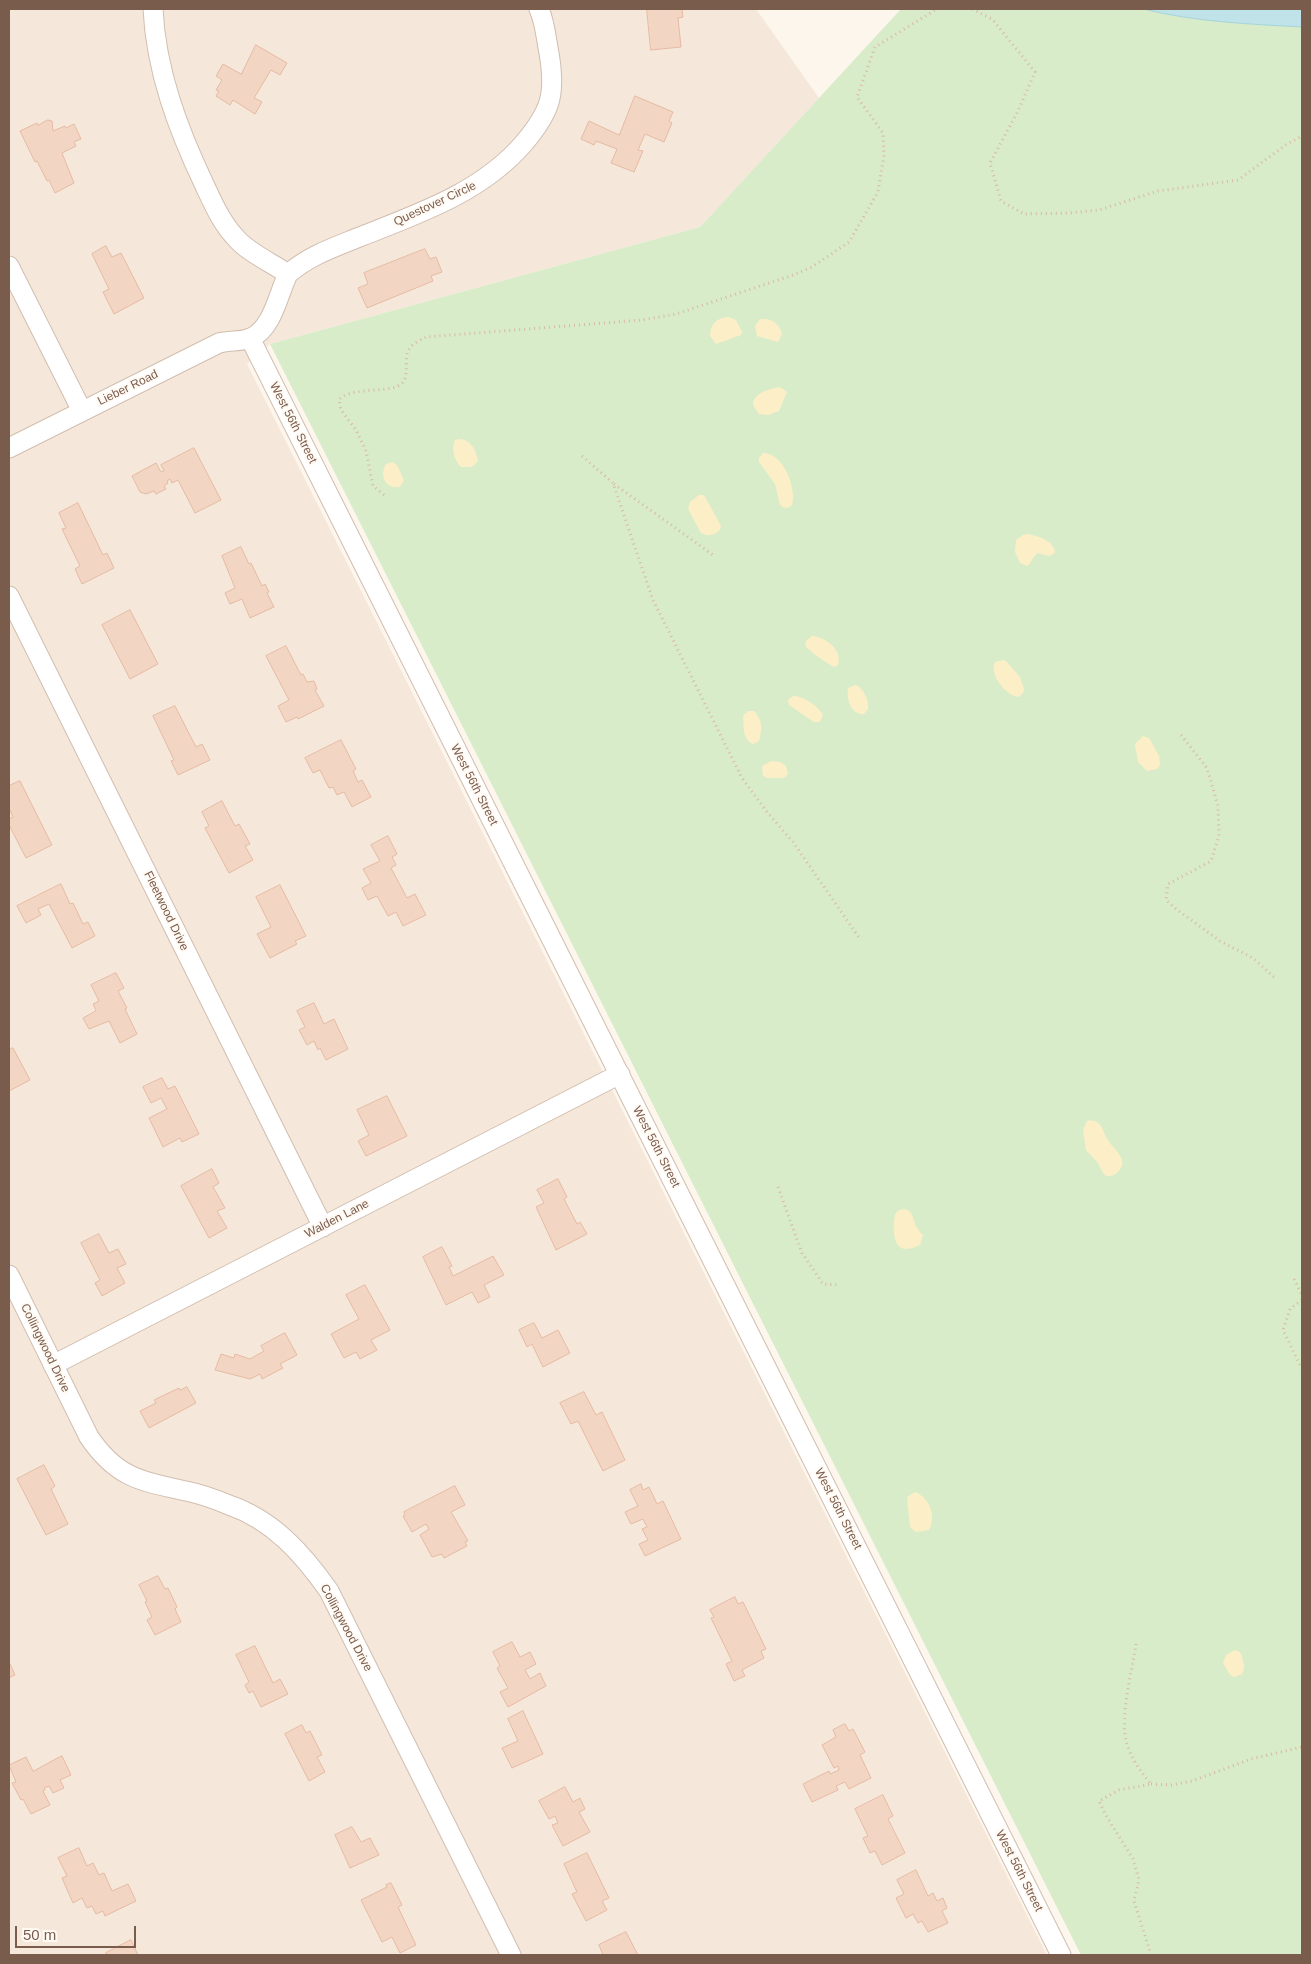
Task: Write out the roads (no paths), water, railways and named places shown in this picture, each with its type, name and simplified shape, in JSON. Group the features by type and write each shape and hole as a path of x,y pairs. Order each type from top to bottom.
{"street":[{"path":"153,9 159,59 167,89 190,155 221,221 235,239 288,274"},
{"name":"Questover Circle","path":"250,338 260,332 270,319 288,274 305,261 316,254 394,223 469,189 488,178 515,153 545,115 551,92 552,71 539,9"},
{"path":"9,266 82,411"},
{"name":"Lieber Road","path":"9,448 219,343 250,338"},
{"name":"West 56th Street","path":"250,338 1061,1955"},
{"name":"Fleetwood Drive","path":"9,596 323,1226"},
{"name":"Walden Lane","path":"53,1365 620,1074"},
{"name":"Collingwood Drive","path":"9,1275 89,1437 109,1461 141,1481 201,1495 244,1511 281,1535 312,1567 329,1591 511,1955"}],"water":[{"path":"1143,9 1302,9 1302,27 1202,20"}]}
